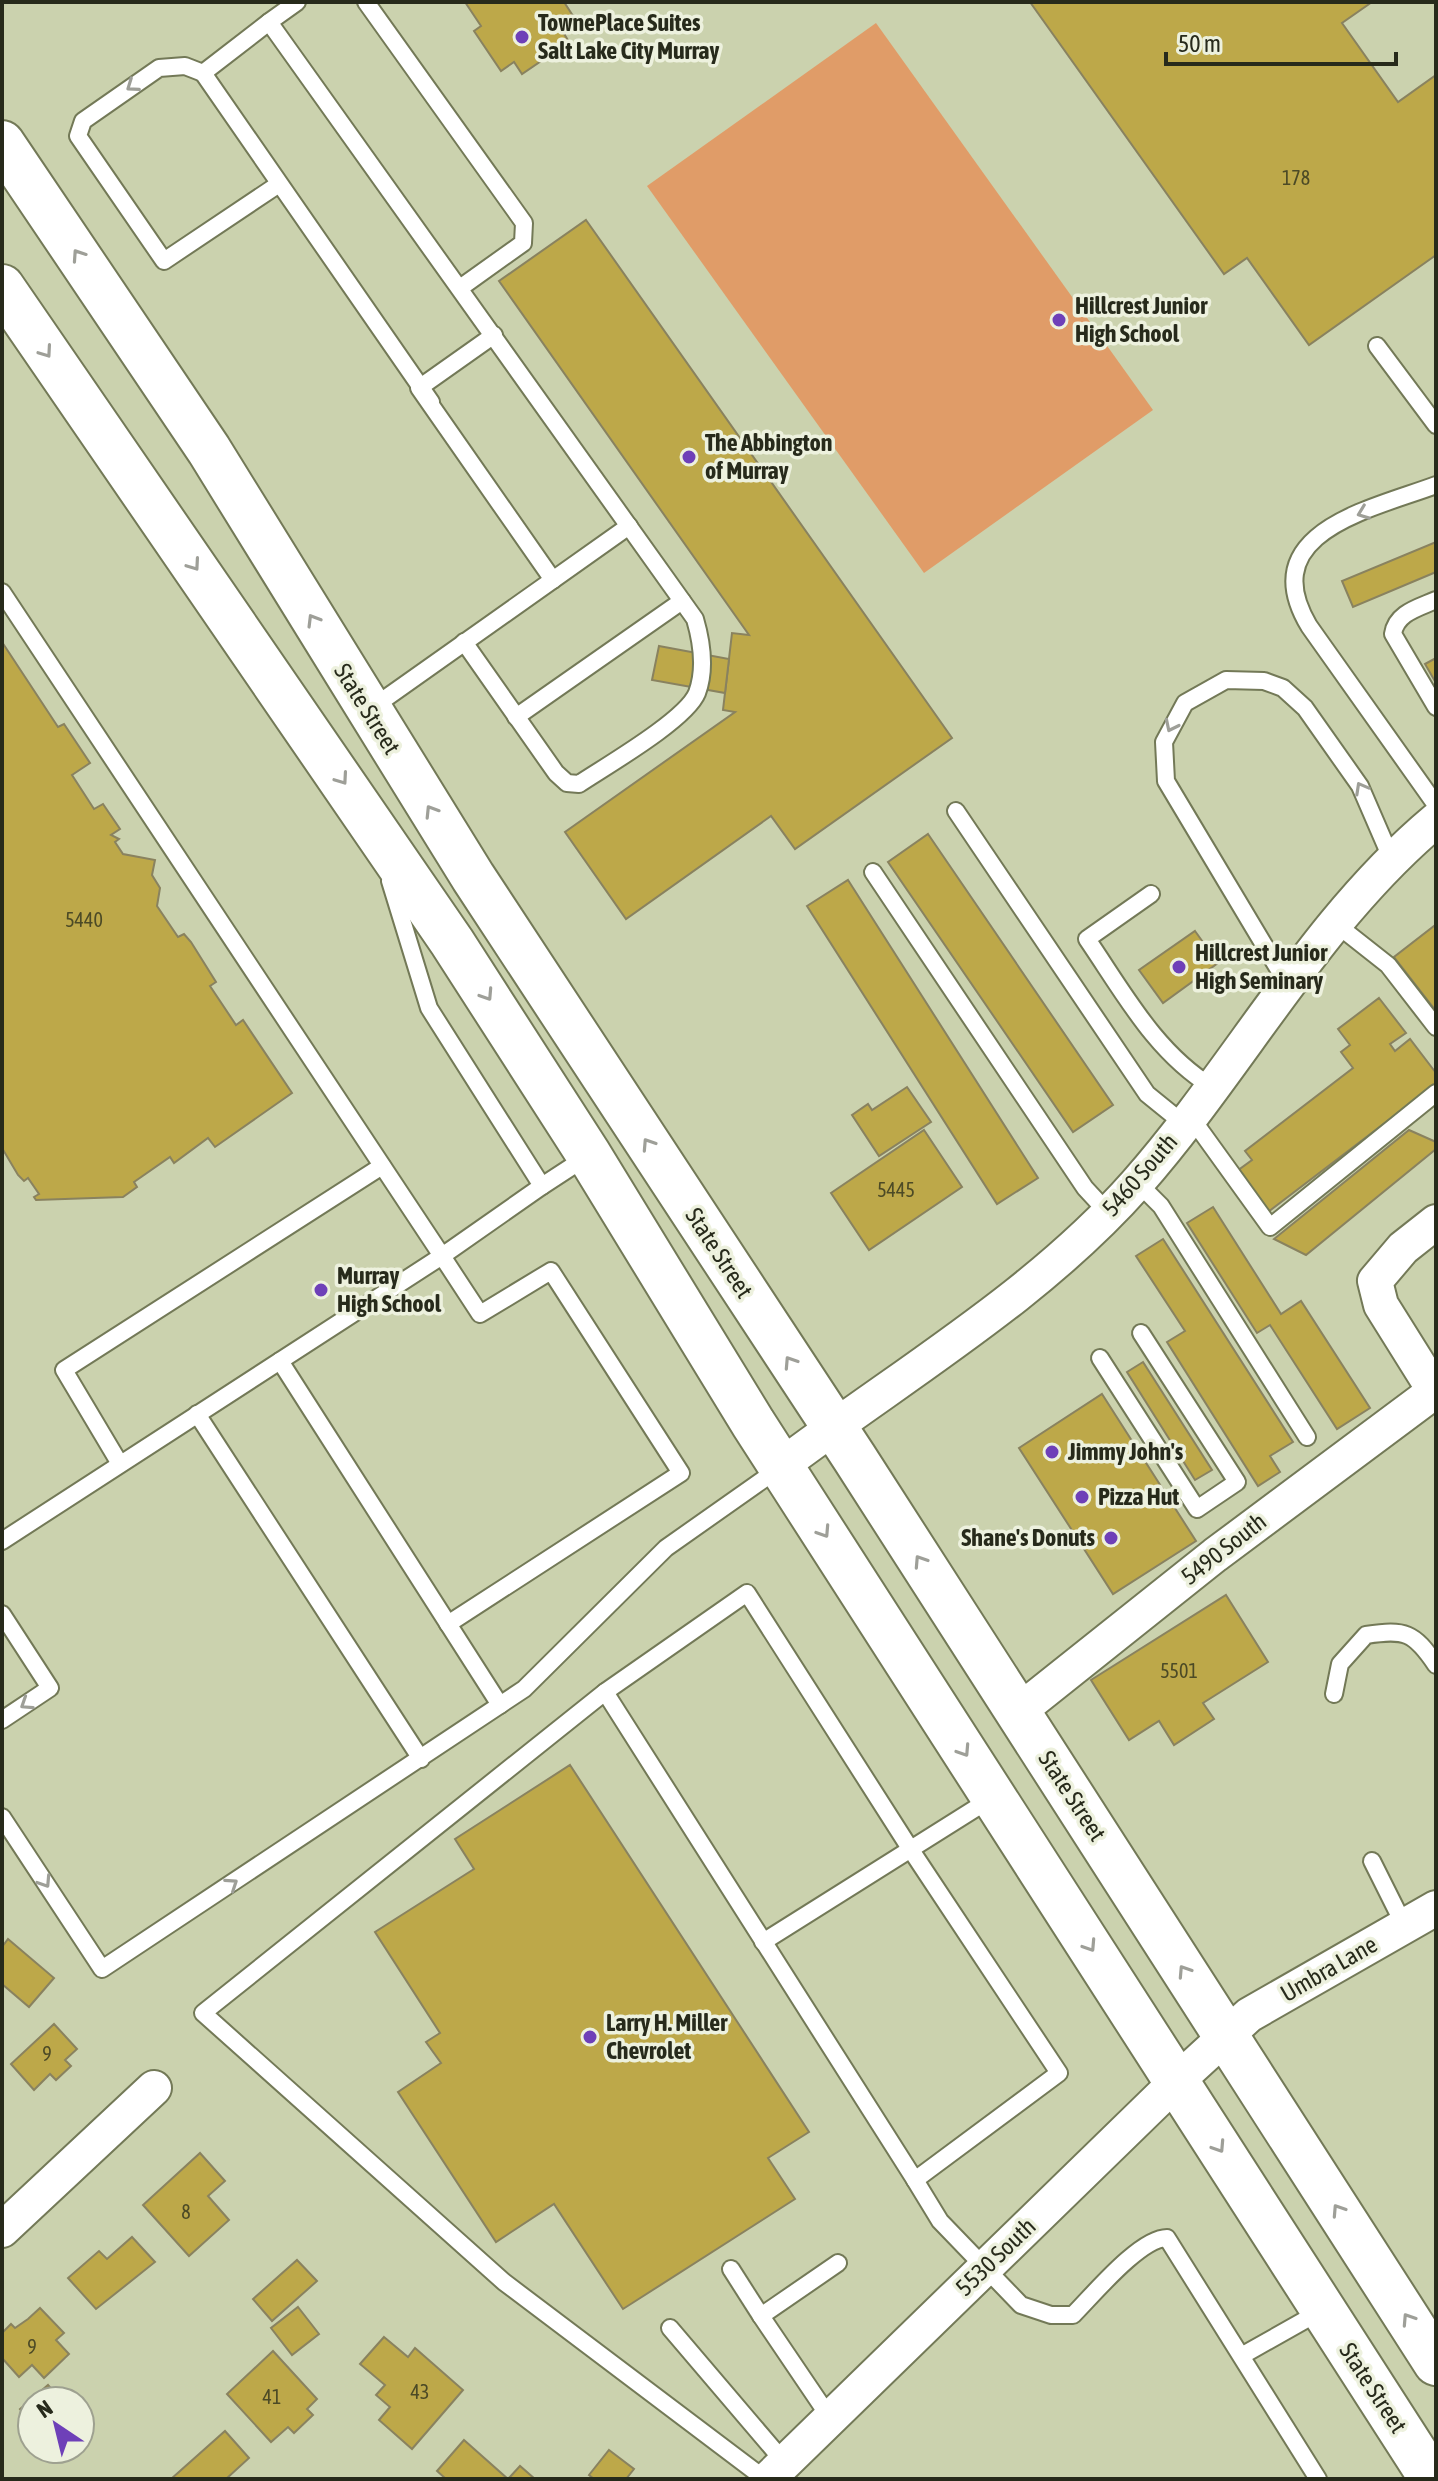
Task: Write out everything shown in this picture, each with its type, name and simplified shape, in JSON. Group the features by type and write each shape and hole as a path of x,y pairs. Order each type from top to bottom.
{"main road":[{"name":"State Street","path":"2,143 209,450 490,903 834,1427 1436,2363"},
{"name":"State Street","path":"2,287 372,822 589,1155 781,1466 1432,2479"}],"street":[{"name":"5460 South","path":"781,1466 1022,1288 1109,1214 1138,1183 1336,924 1392,860 1436,820"},
{"path":"1436,1222 1403,1248 1375,1281 1381,1305 1436,1392"},
{"name":"5490 South","path":"1018,1712 1215,1555 1436,1392"},
{"name":"Umbra Lane","path":"1226,2036 1257,2010 1436,1908"},
{"name":"5530 South","path":"772,2474 1226,2036"},
{"path":"2,2230 154,2088"}],"lane":[{"path":"203,73 297,2"},
{"path":"366,2 524,223 523,243 460,288"},
{"path":"269,22 695,619 703,666 697,694 684,712 579,784 567,783 556,773 464,642"},
{"path":"279,184 164,261 78,136 83,121 159,68 185,66 203,73 553,580"},
{"path":"419,388 494,335"},
{"path":"1377,346 1436,425"},
{"path":"1436,485 1322,530 1300,555 1294,583 1295,597 1309,626 1436,805"},
{"path":"368,710 629,526"},
{"path":"2,592 480,1314 551,1271 681,1473 448,1624"},
{"path":"1436,600 1404,614 1395,623 1393,634 1436,707"},
{"path":"516,717 682,601"},
{"path":"1288,985 1166,781 1164,742 1185,703 1226,680 1244,678 1274,685 1295,697 1360,786 1392,860"},
{"path":"956,811 1147,1094 1187,1120 1270,1227 1436,1093"},
{"path":"372,822 429,1008 542,1186"},
{"path":"873,872 1085,1188 1109,1214"},
{"path":"1151,894 1087,939 1162,1049 1186,1071 1212,1087"},
{"path":"1336,924 1388,965 1436,1027"},
{"path":"2,1541 442,1256 589,1155"},
{"path":"120,1464 64,1370 382,1166"},
{"path":"1138,1183 1161,1206 1307,1437"},
{"path":"1100,1358 1197,1509 1237,1482 1141,1333"},
{"path":"280,1361 500,1705"},
{"path":"197,1414 421,1759"},
{"path":"2,1817 102,1969 524,1689 666,1548 781,1466"},
{"path":"772,2474 504,2282 203,2013 605,1692 747,1593 911,1850 1059,2073 915,2180"},
{"path":"2,1614 50,1688 2,1720"},
{"path":"1334,1694 1340,1664 1366,1635 1396,1630 1420,1641 1436,1665"},
{"path":"605,1692 940,2221 1021,2305 1051,2315 1073,2315 1144,2247 1159,2238 1167,2238 1318,2479"},
{"path":"763,1942 994,1797"},
{"path":"1372,1861 1404,1925"},
{"path":"761,2316 838,2263"},
{"path":"731,2269 830,2418"},
{"path":"1243,2355 1324,2310"},
{"path":"670,2328 772,2474"}],"shaded area":[{"path":"876,23 1153,410 924,573 647,186"}],"building":[{"name":"TownePlace Suites Salt Lake City Murray","path":"465,2 564,2 577,22 563,32 569,42 522,74 514,62 501,71 474,31 481,26"},
{"name":"Hillcrest Junior High School","path":"1030,2 1372,2 1342,23 1398,102 1436,75 1436,255 1309,345 1247,258 1224,274"},
{"name":"The Abbington of Murray","path":"586,220 952,738 795,849 771,816 626,919 565,832 735,712 723,710 732,633 749,635 499,281"},
{"path":"1436,542 1436,572 1353,607 1342,581"},
{"path":"2,642 58,727 64,724 90,763 72,775 94,809 103,804 120,829 111,835 119,839 115,842 123,854 155,860 152,875 160,888 157,906 178,937 184,934 191,942 216,982 210,986 236,1025 243,1020 292,1093 215,1147 208,1138 174,1163 170,1157 134,1182 137,1187 123,1197 36,1200 34,1197 39,1194 28,1178 24,1181 18,1175 2,1148"},
{"path":"659,646 729,659 725,693 652,680"},
{"path":"1436,658 1436,683 1425,664"},
{"path":"928,834 1113,1105 1073,1132 888,862"},
{"path":"848,880 1038,1178 997,1204 807,906"},
{"path":"1434,926 1436,929 1436,1011 1394,957"},
{"name":"Hillcrest Junior High Seminary","path":"1195,931 1218,963 1163,1003 1139,970"},
{"path":"1379,998 1406,1033 1390,1044 1395,1051 1410,1039 1436,1073 1436,1084 1268,1212 1237,1171 1252,1160 1245,1151 1353,1068 1341,1052 1350,1045 1338,1029"},
{"path":"907,1087 931,1122 879,1156 852,1115 868,1104 872,1110"},
{"path":"924,1130 962,1187 869,1250 831,1193"},
{"path":"1409,1130 1436,1142 1436,1149 1306,1255 1274,1239"},
{"path":"1213,1207 1281,1314 1301,1301 1370,1408 1337,1429 1270,1325 1257,1333 1187,1223"},
{"path":"1163,1239 1293,1442 1270,1456 1280,1472 1258,1486 1167,1342 1185,1331 1136,1256"},
{"path":"1143,1362 1212,1470 1195,1480 1127,1372"},
{"path":"1102,1394 1196,1541 1113,1594 1019,1448"},
{"path":"1226,1595 1268,1662 1203,1703 1214,1719 1174,1745 1159,1721 1129,1740 1091,1680"},
{"name":"Larry H. Miller Chevrolet","path":"570,1765 809,2132 768,2158 795,2199 623,2309 554,2204 496,2242 398,2092 441,2063 426,2042 440,2033 375,1932 474,1869 455,1839"},
{"path":"8,1939 54,1978 29,2007 2,1984 2,1947"},
{"path":"54,2024 77,2049 65,2060 71,2066 56,2080 50,2074 34,2090 11,2064"},
{"path":"200,2153 225,2181 208,2196 229,2220 189,2256 143,2205"},
{"path":"132,2237 155,2262 96,2309 68,2278 99,2251 107,2259"},
{"path":"297,2260 317,2281 272,2321 253,2299"},
{"path":"298,2307 319,2334 292,2355 271,2328"},
{"path":"40,2308 64,2333 56,2340 69,2354 44,2378 32,2365 19,2377 2,2358 2,2333 11,2324 15,2328"},
{"path":"384,2337 408,2357 415,2348 463,2390 412,2449 379,2420 390,2407 376,2395 385,2385 360,2364"},
{"path":"273,2351 317,2399 307,2409 313,2415 294,2433 288,2427 271,2442 227,2394"},
{"path":"225,2431 249,2458 226,2479 171,2479"},
{"path":"464,2440 508,2479 446,2479 437,2471"},
{"path":"609,2450 634,2469 626,2479 594,2479 589,2475"},
{"path":"520,2466 535,2479 508,2479"}],"place":[{"name":"TownePlace Suites Salt Lake City Murray","path":"522,37"},
{"name":"Hillcrest Junior High School","path":"1059,320"},
{"name":"The Abbington of Murray","path":"689,457"},
{"name":"Hillcrest Junior High Seminary","path":"1179,967"},
{"name":"Murray High School","path":"321,1290"},
{"name":"Jimmy John's","path":"1052,1452"},
{"name":"Pizza Hut","path":"1082,1497"},
{"name":"Shane's Donuts","path":"1111,1538"},
{"name":"Larry H. Miller Chevrolet","path":"590,2037"}]}
